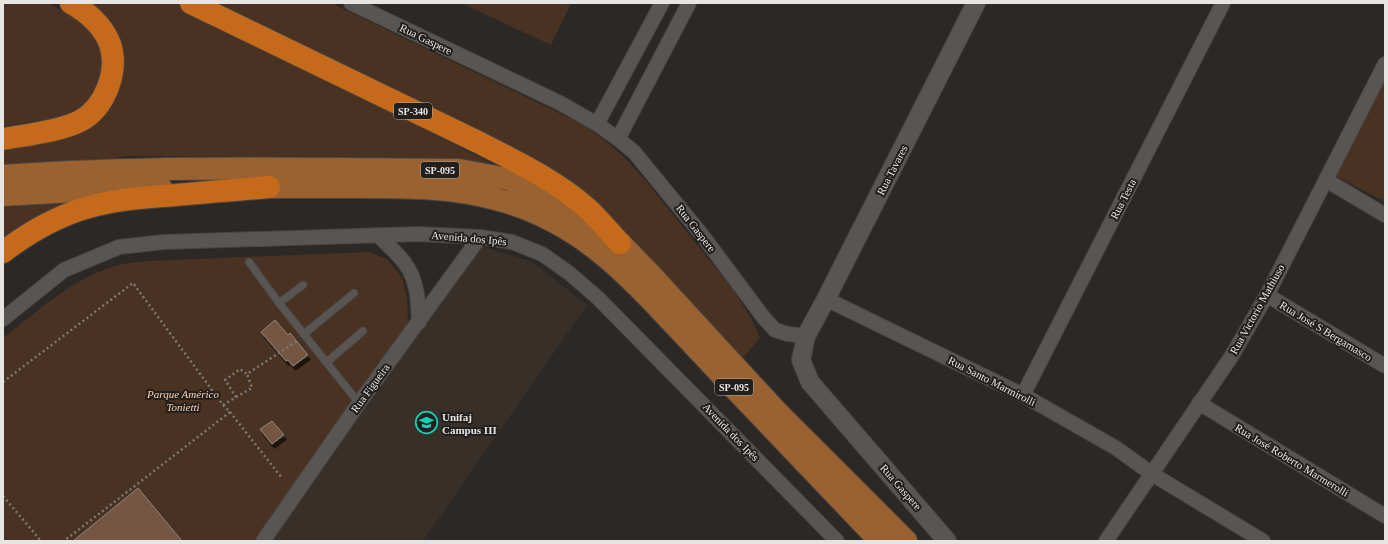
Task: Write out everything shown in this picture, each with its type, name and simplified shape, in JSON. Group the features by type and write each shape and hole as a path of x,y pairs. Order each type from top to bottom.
{"highway":[{"path":"3,140 57,128 80,121 94,110 104,97 111,78 113,58 110,44 93,19 78,6 71,3"},
{"name":"SP-340","path":"191,3 524,165 557,186 588,209 620,243"},
{"path":"3,252 29,233 54,220 79,210 105,203 141,198 269,187"}],"main road":[{"name":"SP-095","path":"3,176 137,170 459,170 508,180 545,194 576,212 620,243 777,412 906,541"},
{"name":"SP-095","path":"3,195 130,188 404,187 440,189 470,193 502,200 528,209 557,222 583,238 602,252 635,282 880,541"}],"street":[{"name":"Rua Gaspere","path":"351,3 560,104 597,124 634,152 702,235 764,318 775,330 788,334 806,336 802,360 810,382 947,541"},
{"path":"597,124 662,3"},
{"path":"618,139 689,3"},
{"name":"Rua Tavares","path":"806,336 976,3"},
{"name":"Rua Testa","path":"1023,395 1222,3"},
{"name":"Rua Victorio Mathiuso","path":"1106,541 1231,357 1267,295 1385,64"},
{"path":"1326,180 1385,215"},
{"name":"Avenida dos Ipês","path":"3,320 64,270 119,247 164,242 418,234 480,237 512,242 542,254 569,273 604,303 837,541"},
{"path":"378,235 406,264 413,278 418,297 419,322"},
{"name":"Rua Figueira","path":"263,541 359,402 480,237"},
{"name":"Rua José S Bergamasco","path":"1267,295 1385,366"},
{"name":"Rua Santo Marmirolli","path":"826,299 1023,395 1116,448 1152,474 1263,541"},
{"name":"Rua José Roberto Marmerolli","path":"1200,403 1385,516"}],"lane":[{"path":"249,262 279,303 359,402"},
{"path":"279,303 303,285"},
{"path":"305,336 354,294"},
{"path":"327,362 363,331"}],"path":[{"path":"3,382 133,283 223,405 282,478"},
{"path":"247,374 305,336"},
{"path":"223,405 252,388 247,374 240,369 225,380 236,397"},
{"path":"64,541 230,412"},
{"path":"3,496 41,541"}],"shaded area":[{"name":"Unifaj Campus III","path":"477,245 531,261 587,305 423,541 265,541"}],"green space":[{"path":"42,2 53,6 79,21 92,32 98,41 101,51 103,61 102,72 94,92 88,101 80,108 65,115 3,126 3,3"},
{"path":"88,3 176,3 493,164 409,157 126,156 99,161 3,167 3,146 68,135 122,54 117,33 106,17"},
{"path":"210,3 331,3 582,124 624,157 646,181 734,291 751,318 760,338 743,358 585,195"},
{"path":"461,3 571,3 551,45"},
{"path":"1385,81 1385,202 1336,176"},
{"path":"80,203 3,244 3,207"},
{"name":"Parque Américo Tonietti","path":"369,252 387,259 402,278 407,298 408,325 258,541 3,540 3,338 41,308 68,288 82,280 97,273 125,264 148,261"}],"building":[{"path":"275,320 288,335 290,333 308,355 293,366 288,360 286,361 261,332"},
{"path":"272,421 284,435 272,444 260,429"},
{"path":"138,488 182,541 73,541"}],"place":[{"name":"Unifaj Campus III","path":"427,423"}]}
